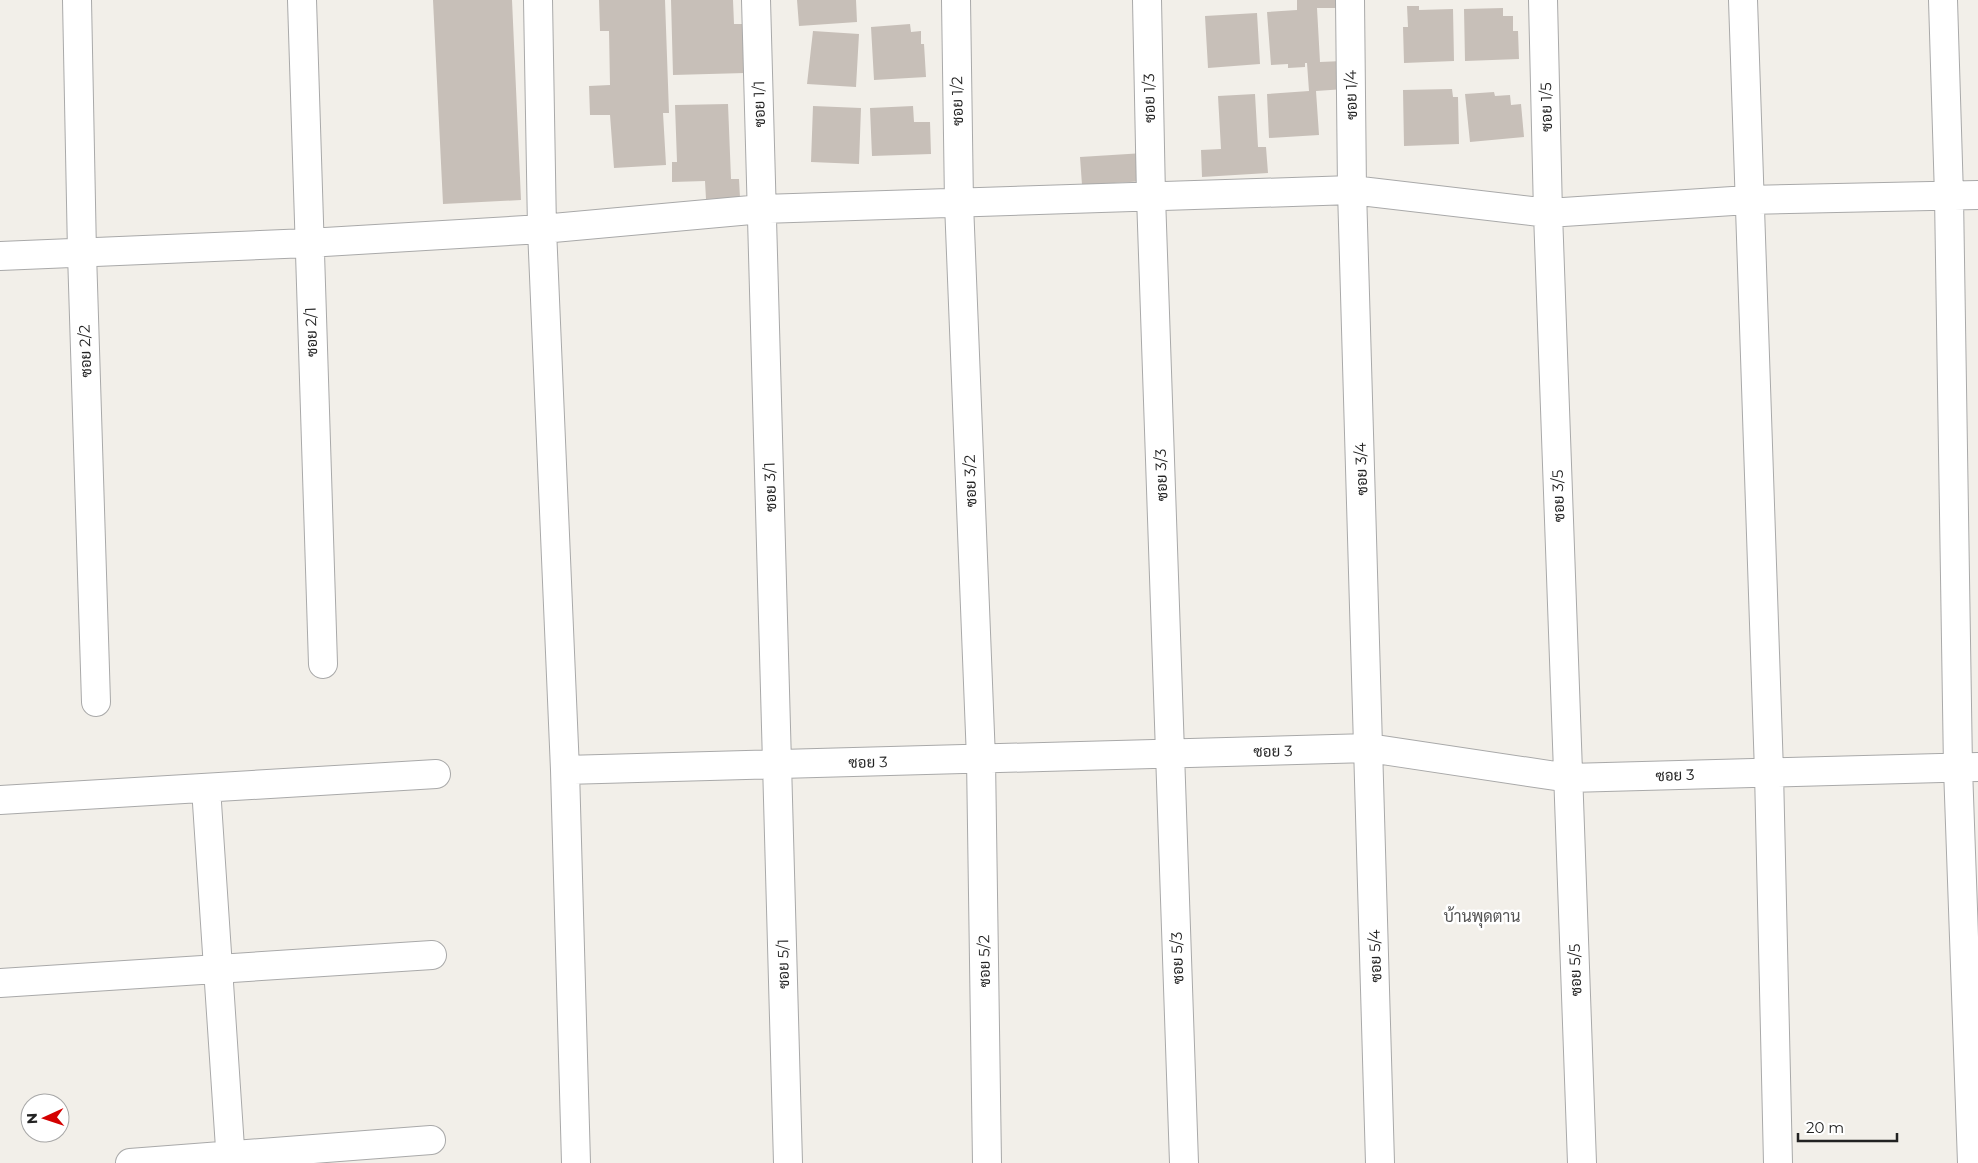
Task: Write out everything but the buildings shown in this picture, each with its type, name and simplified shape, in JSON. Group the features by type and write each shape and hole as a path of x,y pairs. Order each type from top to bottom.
{"street":[{"name":"ซอย 2/2","path":"77,0 82,253 96,702"},
{"name":"ซอย 2/1","path":"302,0 308,243 323,664"},
{"path":"538,0 542,229 565,770 576,1163"},
{"name":"ซอย 1/1","path":"756,0 762,209"},
{"name":"ซอย 1/2","path":"956,0 958,203"},
{"name":"ซอย 1/3","path":"1147,0 1151,196"},
{"name":"ซอย 1/4","path":"1350,0 1352,190"},
{"name":"ซอย 1/5","path":"1543,0 1548,213"},
{"path":"1743,0 1748,200 1769,772 1778,1163"},
{"path":"1943,0 1968,768 1972,1163"},
{"path":"0,256 308,243 542,229 762,209 1151,196 1352,190 1548,213 1748,200 1978,195"},
{"name":"ซอย 3/4","path":"1352,190 1369,748"},
{"name":"ซอย 3/3","path":"1151,196 1171,753"},
{"name":"ซอย 3/2","path":"958,203 980,759"},
{"name":"ซอย 3/1","path":"762,209 778,764"},
{"name":"ซอย 3/5","path":"1548,213 1569,778"},
{"name":"ซอย 3","path":"565,770 1369,748 1569,778 1968,768"},
{"name":"ซอย 5/4","path":"1369,748 1380,1163"},
{"name":"ซอย 5/3","path":"1171,753 1184,1163"},
{"name":"ซอย 5/2","path":"980,759 987,1163"},
{"name":"ซอย 5/1","path":"778,764 788,1163"},
{"path":"0,800 436,774"},
{"name":"ซอย 5/5","path":"1569,778 1582,1163"},
{"path":"206,788 231,1159"},
{"path":"0,983 432,955"},
{"path":"130,1163 231,1159 431,1140"}],"district":[{"name":"บ้านพุดตาน","path":"1482,916"}]}
